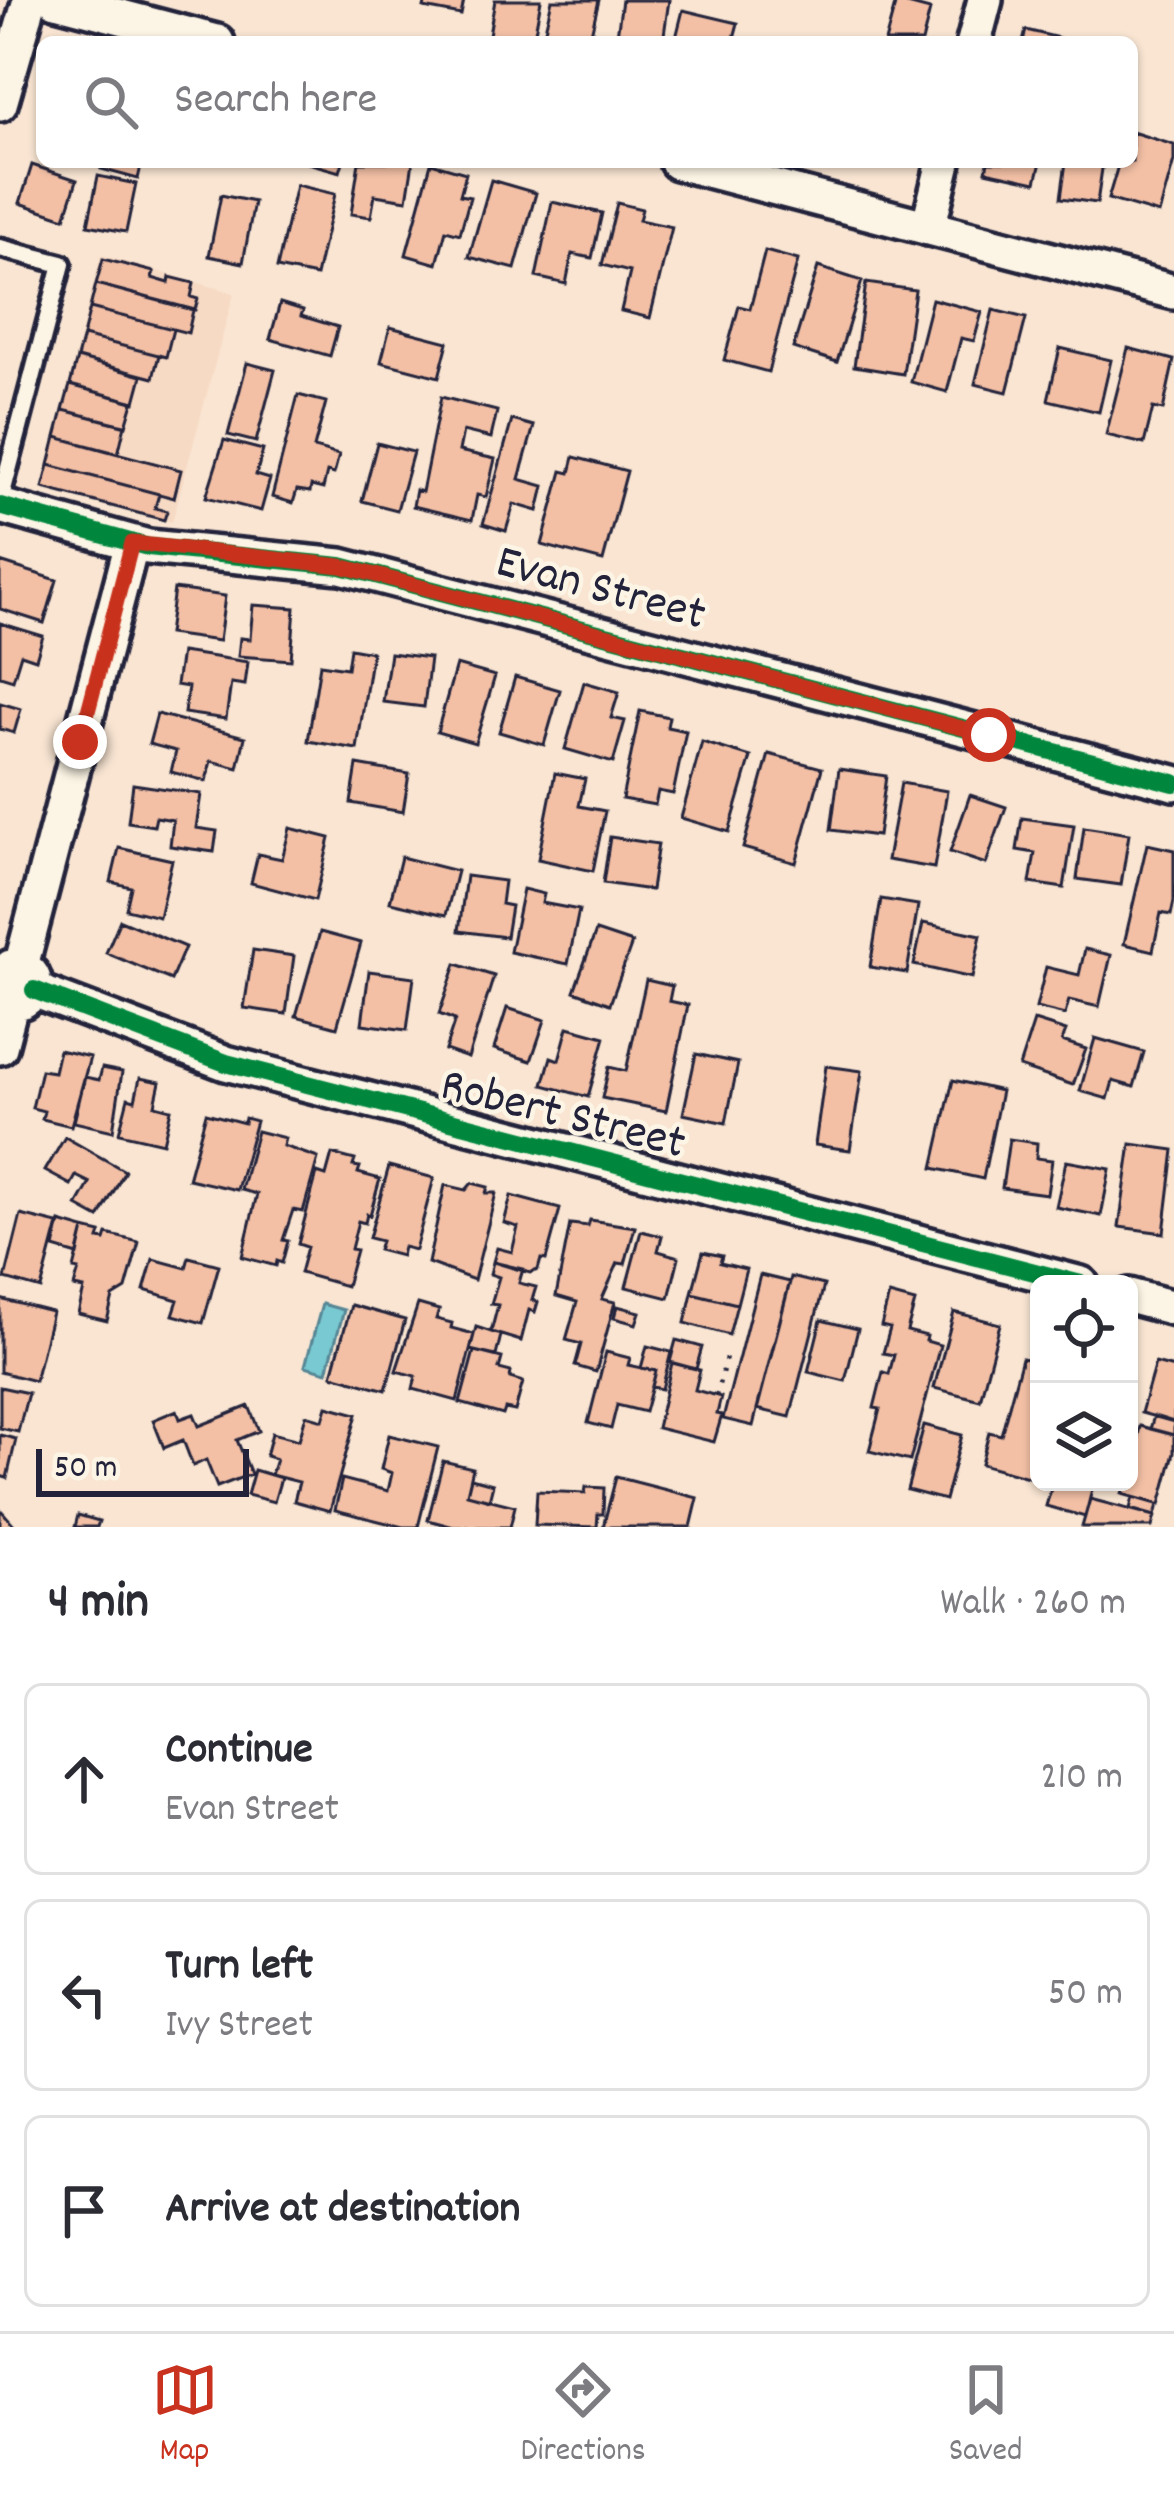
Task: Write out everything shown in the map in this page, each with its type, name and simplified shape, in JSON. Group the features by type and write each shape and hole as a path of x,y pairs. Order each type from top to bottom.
{"street":[{"path":"0,104 30,0"},
{"path":"56,0 194,36"},
{"path":"976,36 985,0"},
{"path":"700,168 1174,292"},
{"path":"928,227 943,168"},
{"name":"Evan Street","path":"0,504 132,543 341,566 1174,783"},
{"path":"0,1047 132,543"},
{"name":"Robert Street","path":"14,985 226,1063 1046,1275"},
{"path":"1138,1298 1174,1308"}],"lane":[{"path":"0,248 62,264 0,504"}],"path":[{"path":"716,1396 728,1350"}],"shaded area":[{"path":"101,255 234,293 172,522 43,485"}],"water":[{"path":"322,1304 344,1310 327,1372 305,1366"}],"building":[{"path":"426,0 464,0 461,15 424,8"},
{"path":"495,0 541,0 534,36 489,35"},
{"path":"552,0 599,0 590,36 543,36"},
{"path":"622,0 669,0 664,36 617,36"},
{"path":"896,1 930,10 924,36 887,36"},
{"path":"683,10 738,23 735,36 676,36"},
{"path":"1138,134 1174,145 1159,214 1108,199 1117,168 1138,168"},
{"path":"32,165 77,180 65,218 20,203"},
{"path":"101,168 141,168 138,179"},
{"path":"358,168 412,168 407,200 375,195 371,217 351,214"},
{"path":"430,168 466,173 460,195 470,197 460,234 446,230 437,264 406,255"},
{"path":"987,168 1040,168 1036,182"},
{"path":"1065,168 1102,168 1097,203 1061,198"},
{"path":"98,176 136,184 126,232 88,225"},
{"path":"491,180 536,193 515,269 469,257"},
{"path":"296,185 335,194 316,276 277,268"},
{"path":"221,195 254,202 243,263 209,256"},
{"path":"552,202 602,213 592,258 572,254 566,284 536,277"},
{"path":"617,203 642,209 639,220 672,227 650,318 621,311 630,272 602,265"},
{"path":"765,251 798,260 768,372 724,360 739,306 750,309"},
{"path":"103,259 154,272 152,278 169,283 170,277 194,283 195,310 96,284"},
{"path":"818,267 862,281 837,362 793,348"},
{"path":"866,283 915,290 903,374 854,366"},
{"path":"96,284 193,310 188,333 90,308"},
{"path":"932,299 982,312 974,341 961,338 947,392 911,382"},
{"path":"280,303 303,310 301,316 338,327 330,356 270,339"},
{"path":"90,308 173,329 166,357 83,336"},
{"path":"993,310 1026,318 1007,392 975,384"},
{"path":"390,327 448,342 439,377 381,362"},
{"path":"83,336 159,355 153,378 77,358"},
{"path":"1060,348 1111,360 1099,412 1048,400"},
{"path":"1128,348 1174,360 1163,410 1153,408 1144,444 1106,435"},
{"path":"77,358 142,376 135,402 70,385"},
{"path":"247,363 275,370 256,442 228,435"},
{"path":"70,385 133,402 126,426 63,410"},
{"path":"298,395 326,402 314,448 339,455 334,474 327,472 323,489 297,490 293,503 272,497"},
{"path":"441,397 497,411 491,438 463,431 459,451 495,459 486,497 477,495 472,520 413,506 416,490 422,492"},
{"path":"63,410 125,425 118,454 56,437"},
{"path":"512,420 534,426 519,479 544,486 538,511 514,504 506,531 483,524"},
{"path":"56,437 181,470 174,498 49,465"},
{"path":"224,440 263,450 256,475 270,479 261,511 206,497"},
{"path":"377,443 413,452 397,510 362,501"},
{"path":"574,457 627,471 603,561 542,545 562,471 570,473"},
{"path":"49,465 159,494 155,508 167,511 164,520 43,488"},
{"path":"0,562 57,580 44,623 0,609"},
{"path":"174,589 225,596 219,641 168,634"},
{"path":"253,605 295,608 291,660 238,656 240,638 250,639"},
{"path":"0,623 43,636 36,659 21,654 13,680 0,676"},
{"path":"350,648 372,652 357,749 308,741 320,664 347,668"},
{"path":"181,652 248,662 245,685 231,683 226,719 184,713 188,687 176,685"},
{"path":"390,653 430,658 424,707 383,702"},
{"path":"456,665 495,676 475,743 437,732"},
{"path":"515,677 560,690 544,745 499,732"},
{"path":"584,682 619,692 611,718 625,721 613,763 565,749"},
{"path":"0,703 21,709 14,733 0,729"},
{"path":"640,711 669,717 667,727 686,731 673,794 658,791 655,805 622,799"},
{"path":"157,714 245,737 238,768 211,761 206,781 171,772 176,751 149,744"},
{"path":"702,742 751,757 729,832 681,818"},
{"path":"769,754 822,768 796,863 743,848"},
{"path":"357,765 409,774 403,812 351,803"},
{"path":"839,769 886,776 878,836 831,830"},
{"path":"555,773 585,779 579,806 605,811 593,871 538,859"},
{"path":"901,783 947,791 934,868 887,860"},
{"path":"133,784 201,794 196,828 217,831 214,852 170,846 173,820 156,817 154,826 128,822"},
{"path":"970,795 1006,807 986,864 950,852"},
{"path":"1022,818 1074,825 1064,888 1030,883 1035,853 1017,850"},
{"path":"1084,827 1129,834 1121,885 1077,879"},
{"path":"290,828 330,838 315,900 251,883 258,854 282,859"},
{"path":"610,837 658,844 651,890 603,883"},
{"path":"1147,844 1174,850 1174,901 1171,915 1161,913 1153,951 1124,944"},
{"path":"119,848 172,860 159,917 126,909 131,887 111,882"},
{"path":"401,857 457,871 446,915 390,902"},
{"path":"466,876 504,881 501,904 511,906 506,937 459,931"},
{"path":"523,889 544,894 542,903 579,910 568,964 510,952"},
{"path":"881,899 918,905 907,973 870,967"},
{"path":"120,920 185,947 171,980 106,953"},
{"path":"923,923 981,935 972,978 914,965"},
{"path":"596,931 632,943 610,1004 574,991"},
{"path":"320,932 361,943 337,1027 296,1016"},
{"path":"1085,949 1111,955 1099,1007 1069,1000 1065,1015 1036,1008 1046,967 1079,975"},
{"path":"253,950 294,956 286,1014 244,1008"},
{"path":"456,964 494,976 468,1058 445,1050 455,1020 439,1014"},
{"path":"369,971 414,977 407,1030 362,1024"},
{"path":"646,980 672,986 669,1001 688,1005 666,1111 602,1098 609,1067 626,1071"},
{"path":"507,1008 545,1020 531,1061 494,1049"},
{"path":"1034,1021 1066,1031 1062,1041 1086,1049 1073,1085 1019,1067"},
{"path":"568,1027 605,1037 588,1097 543,1085 551,1057 559,1060"},
{"path":"1095,1038 1144,1052 1134,1087 1113,1081 1108,1099 1080,1091"},
{"path":"59,1050 90,1057 71,1126 42,1119 44,1111 32,1108 41,1070 54,1072"},
{"path":"696,1054 738,1063 726,1123 683,1114"},
{"path":"826,1066 862,1071 850,1150 815,1145"},
{"path":"102,1068 122,1072 113,1131 74,1122 85,1077 99,1080"},
{"path":"140,1078 160,1082 155,1105 171,1109 163,1143 119,1133 128,1098 135,1100"},
{"path":"953,1080 1001,1091 983,1179 933,1168"},
{"path":"206,1113 244,1123 245,1118 256,1121 237,1190 188,1179"},
{"path":"257,1131 285,1138 283,1146 318,1158 303,1212 293,1210 283,1240 288,1241 282,1263 277,1261 276,1266 242,1257 257,1194 241,1190"},
{"path":"65,1137 125,1171 99,1218 77,1206 90,1183 76,1176 71,1185 45,1171"},
{"path":"1009,1139 1037,1143 1036,1158 1052,1160 1047,1194 1002,1188"},
{"path":"1131,1144 1174,1150 1164,1233 1119,1227"},
{"path":"332,1154 355,1160 358,1173 380,1179 370,1215 365,1223 358,1221 346,1286 300,1273 307,1247 298,1244 317,1173 326,1176"},
{"path":"1066,1161 1110,1169 1101,1216 1056,1207"},
{"path":"389,1166 434,1178 415,1250 403,1247 401,1256 378,1250 381,1241 369,1238"},
{"path":"472,1183 488,1187 486,1193 496,1193 474,1280 428,1263 445,1185 466,1190"},
{"path":"511,1196 560,1209 546,1260 541,1259 538,1270 530,1273 493,1262 497,1248 512,1252 518,1227 504,1223"},
{"path":"21,1215 58,1224 41,1289 5,1279"},
{"path":"590,1220 635,1227 625,1264 618,1263 602,1299 615,1302 596,1372 575,1366 581,1344 566,1340 577,1302 556,1296 570,1224 588,1226"},
{"path":"60,1222 84,1229 78,1255 54,1248"},
{"path":"84,1229 101,1233 99,1239 105,1240 107,1234 139,1242 126,1289 113,1297 107,1321 78,1314 84,1289 74,1287 79,1270 74,1269"},
{"path":"641,1231 662,1236 658,1251 679,1257 669,1298 626,1287"},
{"path":"703,1252 722,1256 720,1263 746,1269 737,1304 692,1293"},
{"path":"189,1257 219,1265 203,1323 173,1315 178,1300 144,1290 153,1259 186,1268"},
{"path":"493,1262 523,1269 519,1283 536,1287 532,1300 538,1302 535,1312 529,1310 521,1341 491,1332 498,1305 491,1304 499,1277 490,1274"},
{"path":"760,1275 790,1282 753,1426 723,1419"},
{"path":"791,1277 824,1285 790,1417 757,1409"},
{"path":"692,1293 737,1304 729,1335 685,1323"},
{"path":"889,1295 915,1302 907,1331 940,1345 910,1461 869,1451 883,1372 889,1374 894,1355 883,1353 890,1328 881,1326"},
{"path":"0,1299 52,1312 35,1381 0,1372"},
{"path":"418,1304 439,1310 436,1319 452,1323 451,1328 474,1334 457,1401 413,1389 416,1376 396,1371"},
{"path":"351,1305 405,1320 386,1390 332,1375"},
{"path":"617,1306 640,1312 636,1324 614,1318"},
{"path":"954,1312 1000,1324 980,1400 934,1388"},
{"path":"821,1320 858,1329 845,1381 808,1372"},
{"path":"476,1327 501,1335 496,1356 470,1350"},
{"path":"676,1340 702,1347 696,1369 670,1362"},
{"path":"647,1346 671,1352 662,1389 652,1387 656,1371 641,1368"},
{"path":"474,1351 502,1358 499,1369 523,1382 515,1411 505,1409 503,1415 460,1403"},
{"path":"606,1352 630,1358 628,1365 656,1371 645,1412 617,1405 611,1429 588,1423"},
{"path":"1022,1358 1030,1360 1030,1478 981,1464 989,1432 1001,1435"},
{"path":"672,1363 700,1370 695,1390 721,1397 717,1414 722,1415 714,1442 657,1428"},
{"path":"1155,1363 1174,1368 1174,1422 1141,1413"},
{"path":"0,1387 28,1393 18,1432 0,1428"},
{"path":"249,1406 259,1431 237,1440 251,1474 217,1487 206,1460 193,1466 183,1440 164,1448 153,1420 177,1410 180,1419 194,1414 199,1426"},
{"path":"327,1406 357,1414 330,1511 294,1501 299,1482 271,1475 276,1459 266,1456 272,1433 299,1440 306,1415 323,1420"},
{"path":"1154,1416 1174,1422 1174,1435 1150,1429"},
{"path":"924,1425 962,1435 945,1500 907,1490"},
{"path":"1140,1426 1174,1435 1160,1505 1122,1494 1138,1491"},
{"path":"0,1435 16,1439 7,1478 0,1476"},
{"path":"389,1435 438,1447 418,1527 335,1510 342,1479 388,1491 392,1473 381,1469"},
{"path":"443,1461 473,1468 467,1494 515,1506 510,1527 454,1527 428,1520"},
{"path":"254,1470 281,1478 274,1502 247,1495"},
{"path":"616,1477 698,1498 691,1527 603,1527"},
{"path":"471,1478 493,1484 489,1500 467,1494"},
{"path":"586,1487 604,1488 603,1514 598,1514 597,1527 535,1525 537,1491 585,1493"},
{"path":"1050,1491 1092,1491 1085,1517 1046,1506"},
{"path":"1133,1497 1158,1504 1155,1516 1130,1509"},
{"path":"1090,1499 1155,1516 1152,1527 1082,1527"},
{"path":"0,1509 16,1527 0,1527"},
{"path":"78,1515 99,1521 97,1527 75,1527"}],"cycle path":[{"path":"0,506 148,547 341,566 1174,783"},
{"path":"34,990 226,1063 1046,1275"}],"route":[{"path":"80,742 132,543 341,566 989,735"}]}
